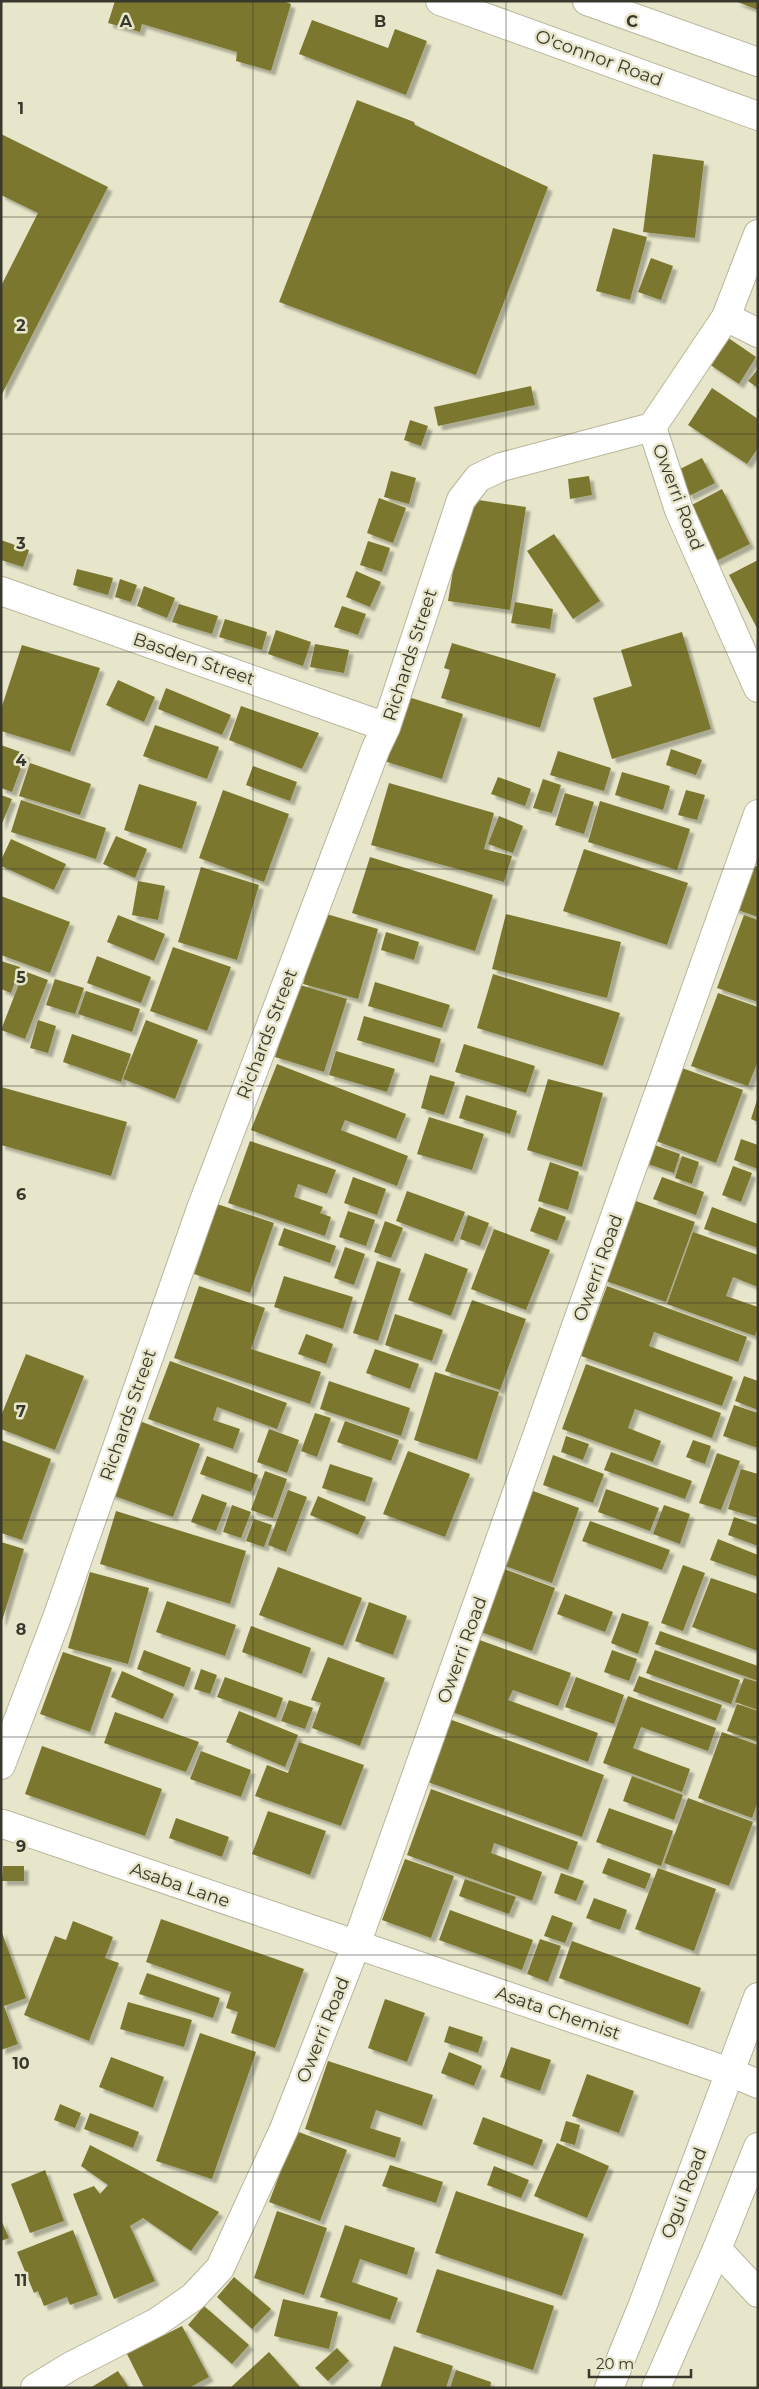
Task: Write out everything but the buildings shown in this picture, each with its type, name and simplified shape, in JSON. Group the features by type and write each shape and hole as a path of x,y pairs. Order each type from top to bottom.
{"street":[{"name":"O'connor Road","path":"440,1 758,116"},
{"path":"587,1 758,62"},
{"name":"Owerri Road","path":"758,234 726,317 652,427 679,510 758,688"},
{"path":"726,317 758,333"},
{"name":"Richards Street","path":"1,1765 58,1615 202,1206 376,748 386,727 461,500 478,478 501,467 652,427"},
{"name":"Basden Street","path":"1,592 386,727"},
{"name":"Owerri Road","path":"35,2388 71,2366 157,2322 193,2297 220,2268 284,2129 356,1945 758,814"},
{"name":"Asaba Lane","path":"2,1822 356,1945"},
{"name":"Asata Chemist","path":"356,1945 730,2072 758,2084"},
{"name":"Ogui Road","path":"608,2388 642,2307 758,1997"},
{"path":"656,2388 717,2250 758,2147"},
{"path":"717,2250 758,2293"}]}
